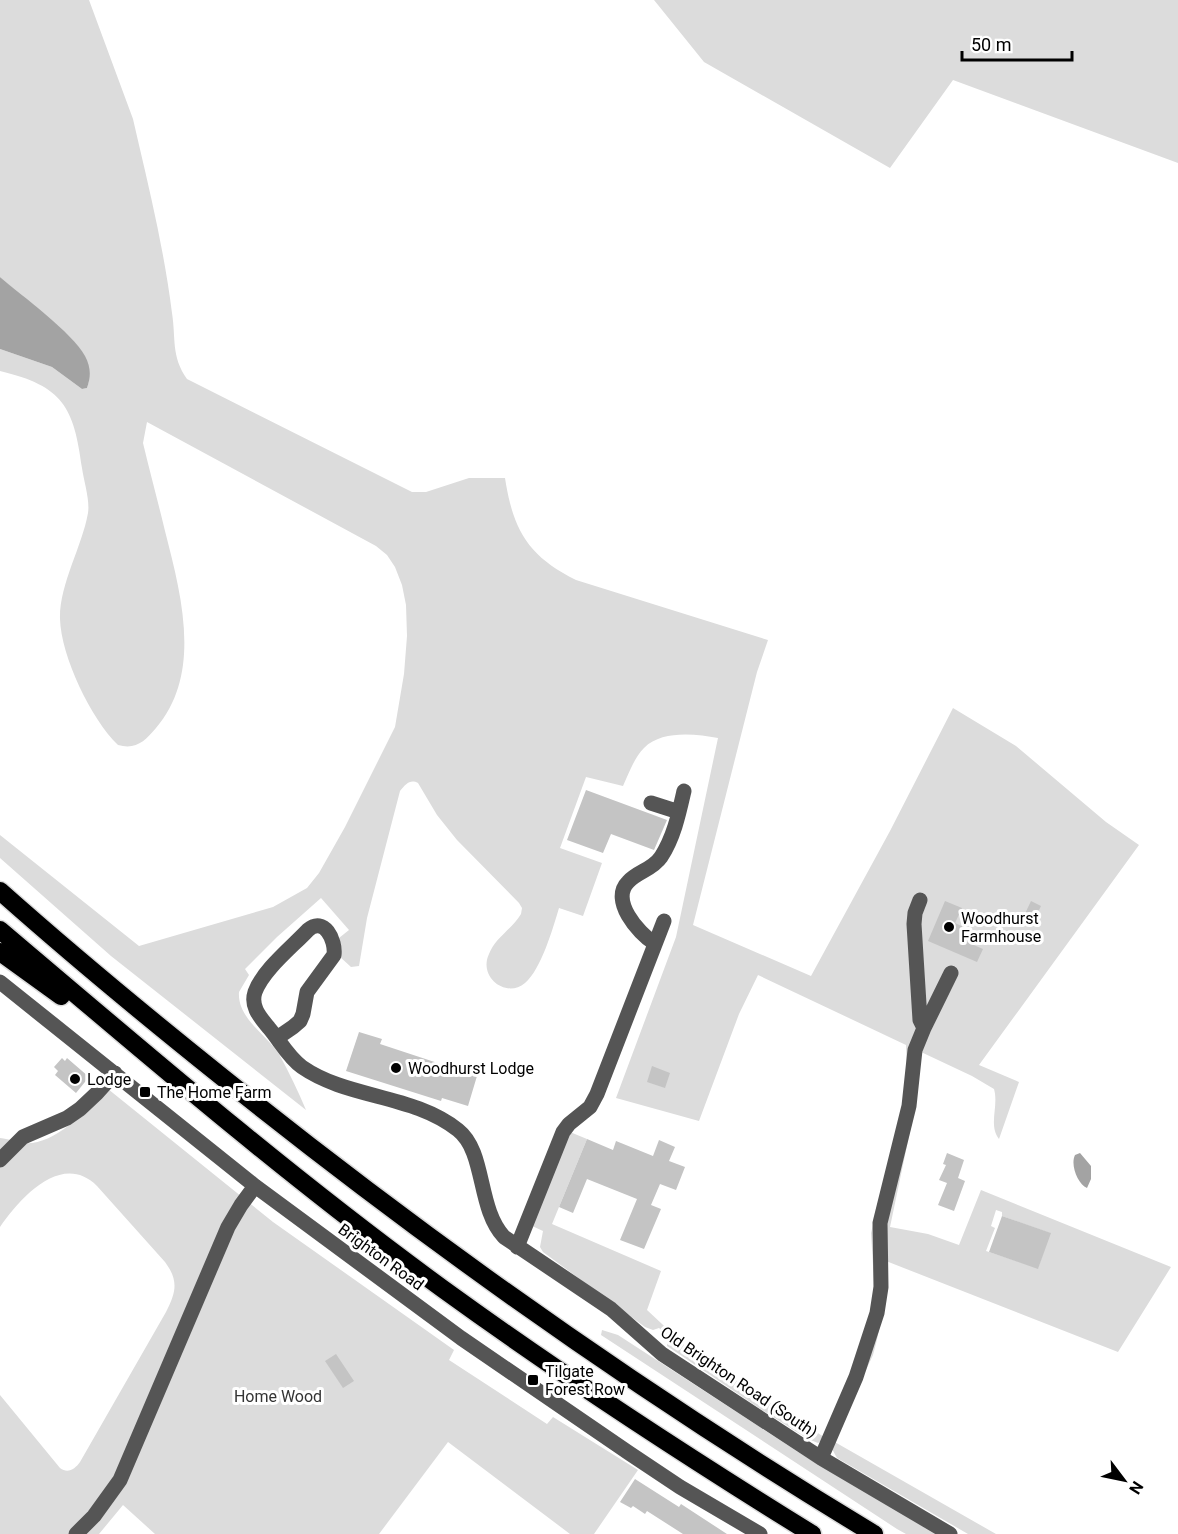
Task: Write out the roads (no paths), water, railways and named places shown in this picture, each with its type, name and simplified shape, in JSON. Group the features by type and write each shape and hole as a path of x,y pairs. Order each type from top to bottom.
{"highway":[{"path":"0,891 157,1025 384,1204 539,1315 689,1417 874,1534"},
{"path":"0,930 290,1173 442,1288 679,1452 812,1534"},
{"path":"0,952 174,1077"}],"street":[{"path":"654,943 642,934 632,921 624,906 622,893 628,881 649,869 661,856 671,835 684,791"},
{"path":"651,802 679,812"},
{"path":"920,900 914,924 920,1020 924,1028"},
{"path":"517,1247 562,1132 590,1107 597,1094 664,921"},
{"name":"Old Brighton Road (South)","path":"277,1038 294,1028 300,1021 307,992 334,955 332,940 320,925 314,925 308,930 265,975 255,991 255,1008 277,1038 297,1063 317,1076 427,1112 463,1134 475,1160 491,1219 504,1238 610,1310 662,1354 821,1458 950,1534"},
{"path":"821,1458 856,1377 877,1313 881,1287 880,1223 909,1106 915,1050 951,973"},
{"name":"Brighton Road","path":"0,982 255,1186 461,1338 680,1487 760,1534"},
{"path":"0,1160 23,1137 80,1110 115,1073"},
{"path":"76,1534 94,1516 120,1480 228,1227 240,1205 255,1186"}],"place":[{"name":"Woodhurst Farmhouse","path":"949,927"},
{"name":"Woodhurst Lodge","path":"396,1068"},
{"name":"Lodge","path":"75,1079"},
{"name":"The Home Farm","path":"145,1092"},
{"name":"Tilgate Forest Row","path":"533,1380"}],"park label":[{"name":"Home Wood","path":"278,1396"}]}
